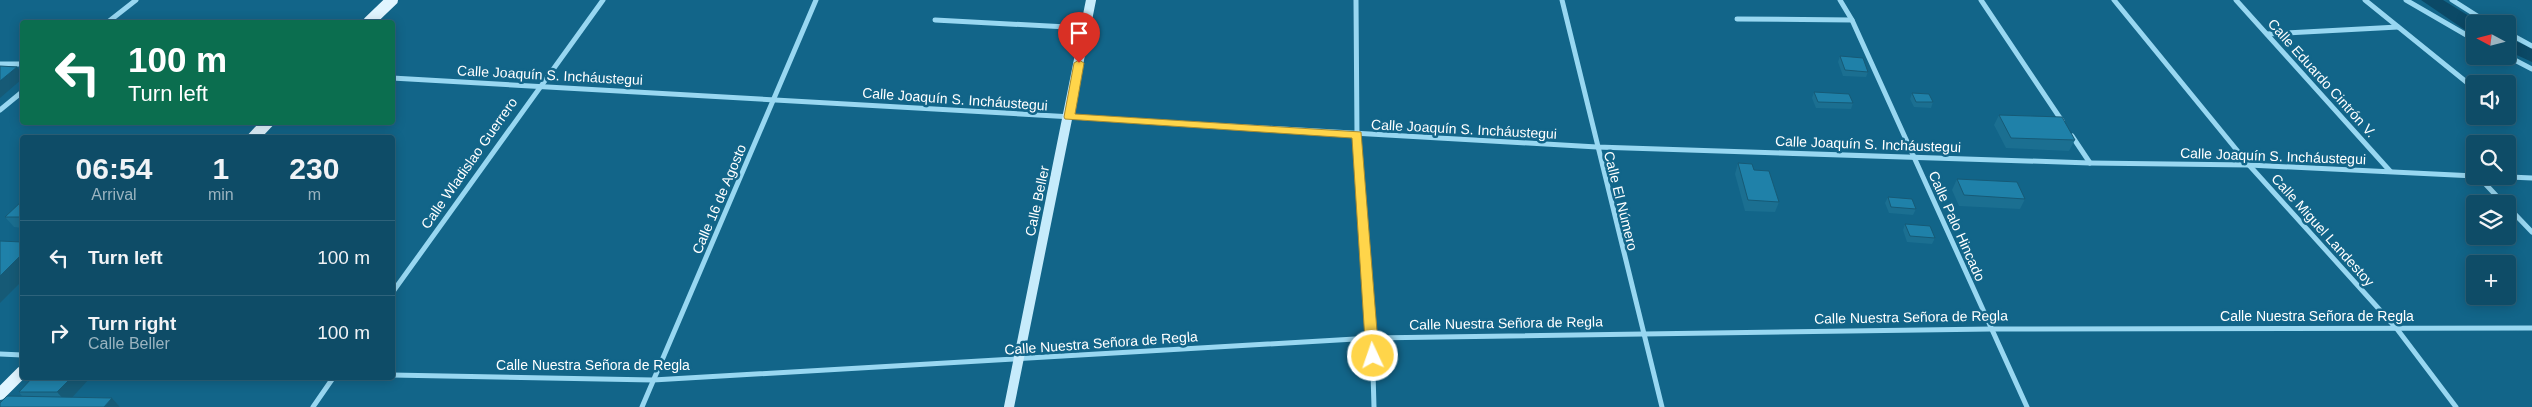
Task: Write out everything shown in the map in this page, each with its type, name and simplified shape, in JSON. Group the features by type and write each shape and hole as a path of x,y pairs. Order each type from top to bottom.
{"main road":[{"path":"371,20 392,0"},
{"name":"Calle Beller","path":"1010,407 1092,0"},
{"path":"256,135 265,125"},
{"path":"0,394 20,374"}],"street":[{"path":"111,20 136,0"},
{"name":"Calle Wladislao Guerrero","path":"395,289 603,0"},
{"name":"Calle 16 de Agosto","path":"642,407 816,0"},
{"path":"1356,0 1357,135 1372,338 1374,407"},
{"name":"Calle El Número","path":"1562,0 1642,333 1662,407"},
{"name":"Calle Palo Hincado","path":"1840,0 1852,20 2027,407"},
{"path":"1981,0 2090,163"},
{"name":"Calle Miguel Landestoy","path":"2114,0 2248,165 2397,328 2456,407"},
{"name":"Calle Eduardo Cintrón V.","path":"2236,0 2390,171"},
{"path":"2365,0 2466,82"},
{"path":"2406,0 2466,35"},
{"path":"2452,0 2476,15"},
{"path":"1736,19 1852,20"},
{"path":"935,20 1086,28"},
{"path":"2266,34 2398,27"},
{"path":"2516,37 2532,46"},
{"path":"2516,61 2532,69"},
{"path":"0,64 20,64"},
{"name":"Calle Joaquín S. Incháustegui","path":"395,78 774,98 1357,135 1597,147 2090,163 2248,165 2466,175"},
{"path":"0,110 20,94"},
{"path":"2516,177 2532,178"},
{"path":"2485,185 2495,195"},
{"path":"2516,215 2532,232"},
{"name":"Calle Nuestra Señora de Regla","path":"395,375 653,380 1018,361 1372,338 1991,329 2532,328"},
{"path":"0,354 20,355"},
{"path":"313,407 332,380"}],"building":[{"path":"1840,56 1863,58 1868,72 1845,70"},
{"path":"0,66 17,67 0,81"},
{"path":"1814,92 1849,94 1853,103 1818,102"},
{"path":"1912,93 1929,94 1933,102 1916,102"},
{"path":"1999,115 2062,117 2075,140 2011,138"},
{"path":"1738,163 1752,164 1754,170 1769,171 1779,202 1748,200"},
{"path":"1957,179 2017,182 2025,199 1964,195"},
{"path":"1888,197 1912,199 1916,209 1891,207"},
{"path":"20,203 20,217 5,217"},
{"path":"1905,224 1930,226 1935,238 1910,236"},
{"path":"0,241 20,242 20,256 0,276"},
{"path":"30,380 69,380 57,392 19,392"},
{"path":"7,396 112,398 104,407 0,407 0,403"}],"waterway":[{"path":"2430,0 2466,22"},
{"path":"2516,48 2532,56"}],"route":[{"path":"1079,63 1069,117 1357,135 1373,356"}]}
